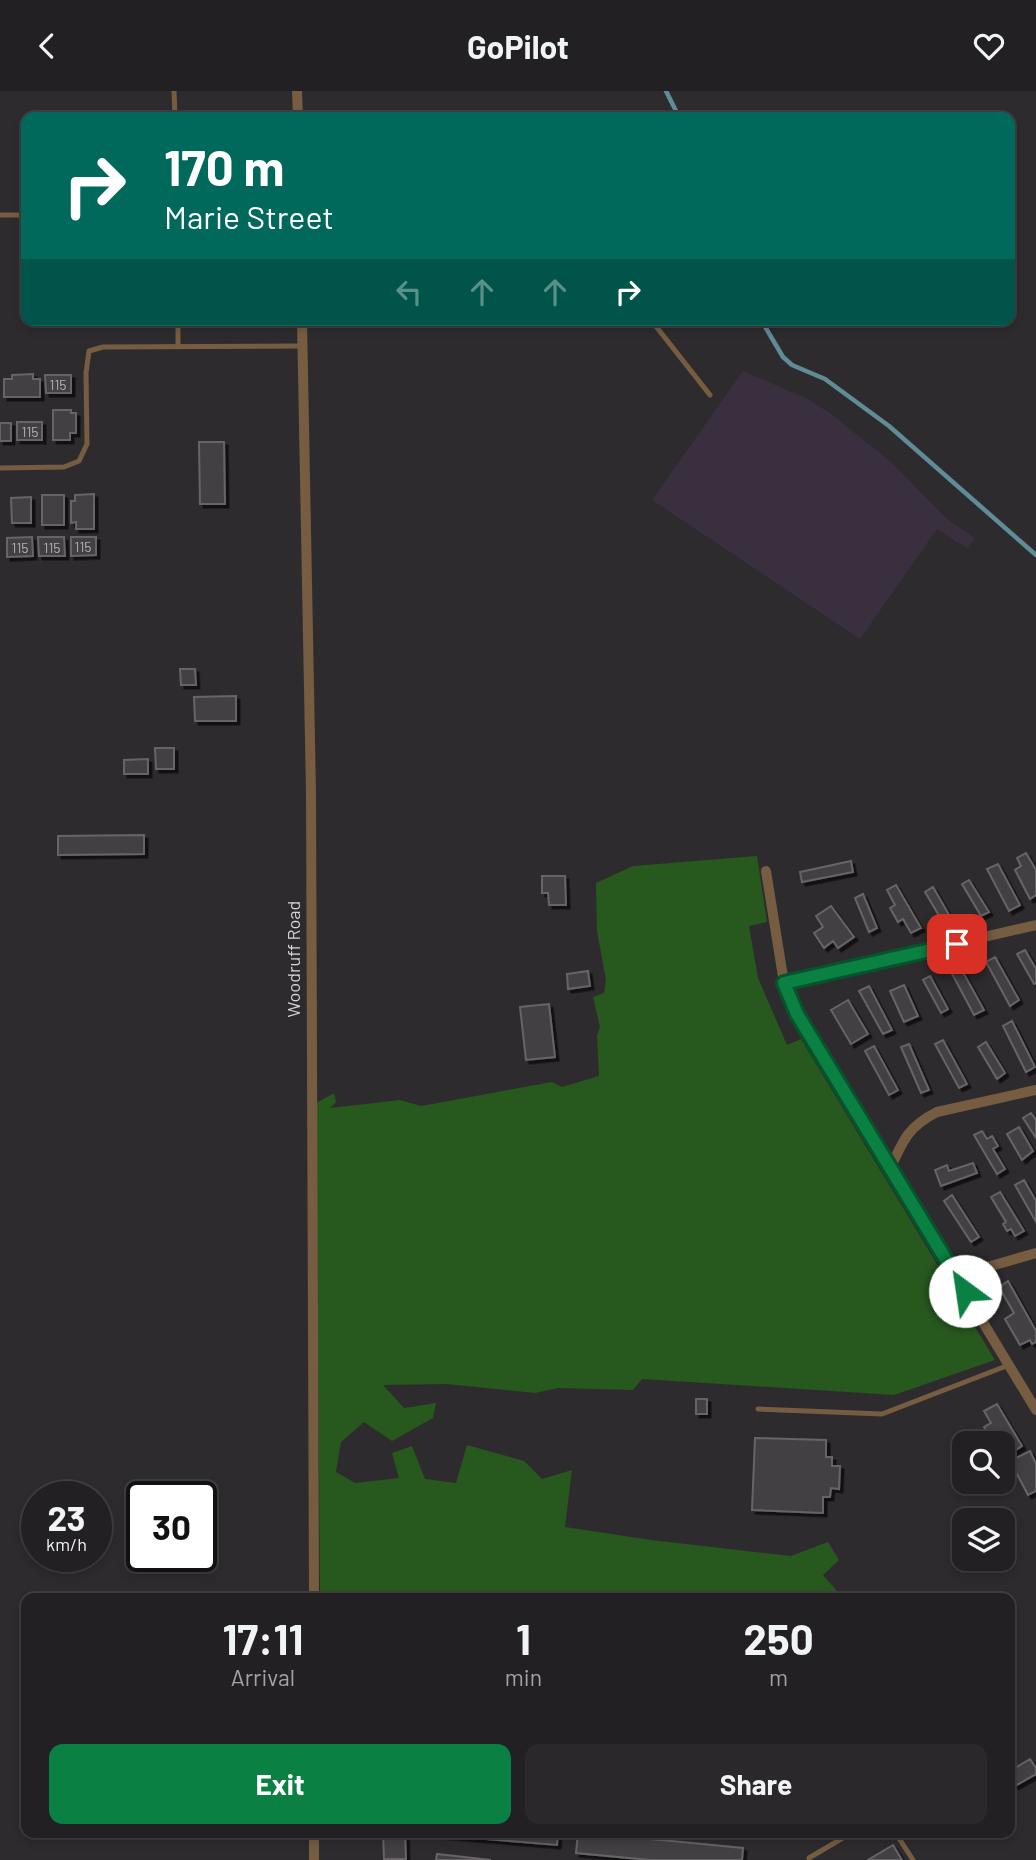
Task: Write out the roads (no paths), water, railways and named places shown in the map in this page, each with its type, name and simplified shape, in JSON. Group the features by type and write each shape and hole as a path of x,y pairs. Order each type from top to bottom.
{"street":[{"path":"297,91 298,112"},
{"name":"Woodruff Road","path":"302,326 311,793 314,1593"},
{"path":"766,871 784,983 797,1014 1036,1410"},
{"path":"784,983 1036,925"},
{"path":"891,1167 912,1128 937,1112 1036,1090"},
{"path":"956,1276 1036,1254"},
{"path":"314,1838 314,1860"}],"lane":[{"path":"174,91 175,112"},
{"path":"0,215 21,215"},
{"path":"178,326 178,345"},
{"path":"656,326 710,395"},
{"path":"0,468 64,467 79,461 87,444 86,373 89,351 103,347 178,345 302,346"},
{"path":"758,1409 882,1414 1009,1366"},
{"path":"809,1858 842,1838"},
{"path":"899,1838 913,1860"}],"waterway":[{"path":"666,91 676,112"},
{"path":"765,326 783,357 792,365 825,379 889,426 1036,555"}]}
